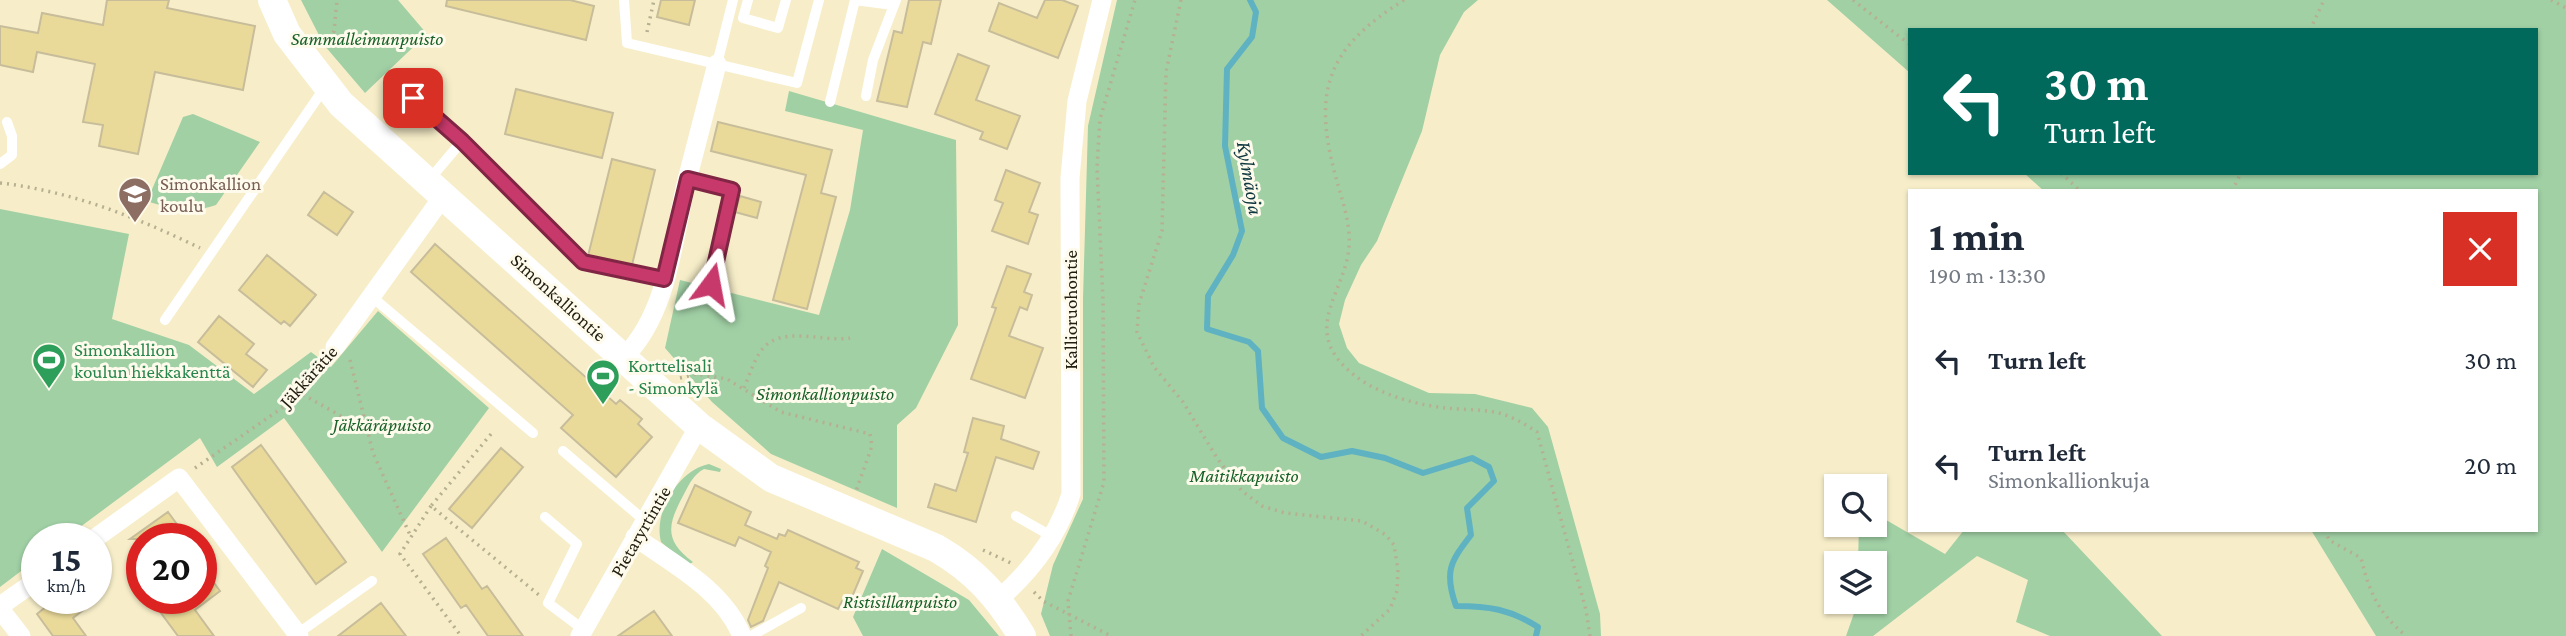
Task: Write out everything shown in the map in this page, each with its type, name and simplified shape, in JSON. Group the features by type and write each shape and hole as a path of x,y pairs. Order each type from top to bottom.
{"main road":[{"name":"Simonkalliontie","path":"272,0 287,34 325,87 625,356 699,426 771,478 936,548 961,562 999,599 1022,636"}],"street":[{"name":"Kallioruohontie","path":"999,599 1023,577 1052,537 1064,517 1071,494 1073,139 1077,101 1102,0"},
{"path":"625,356 640,340 652,319 717,64"},
{"name":"Jäkkärätie","path":"340,340 371,296 437,188"},
{"name":"Pietaryrtintie","path":"582,633 699,426"},
{"path":"112,526 179,478 298,635"},
{"path":"640,529 699,575 726,606 742,636"},
{"path":"21,592 0,608 21,636"}],"lane":[{"path":"624,0 627,43 797,83 819,0"},
{"path":"717,64 733,0"},
{"path":"748,0 743,18 778,28 786,0"},
{"path":"830,102 855,0 894,3 873,60 866,96"},
{"path":"397,84 462,141 583,262 664,279"},
{"path":"165,320 325,87"},
{"path":"0,164 12,155 12,136 7,122"},
{"path":"437,188 462,141"},
{"path":"688,179 732,190 711,284"},
{"path":"371,296 533,433"},
{"path":"563,451 640,529"},
{"path":"1016,516 1052,537"},
{"path":"545,517 577,544 548,603 582,633"},
{"path":"298,635 373,580"},
{"path":"751,636 801,608"}],"path":[{"path":"329,40 334,31 337,0"},
{"path":"644,47 654,0"},
{"path":"1071,636 1069,612 1075,570 1096,515 1104,482 1103,300 1097,167 1100,119 1135,0"},
{"path":"1181,0 1166,72 1162,231 1139,304 1137,332 1154,367 1183,402 1217,458 1242,491 1262,506 1285,513 1362,521 1386,535 1394,545 1398,579 1395,601 1387,615 1361,636"},
{"path":"1853,0 1908,43"},
{"path":"2311,28 2324,0"},
{"path":"2551,0 2566,8"},
{"path":"1403,1 1368,26 1340,53 1324,110 1326,141 1349,228 1349,250 1328,307 1329,346 1344,367 1374,387 1411,403 1496,412 1537,432 1586,610 1590,636"},
{"path":"2063,175 2078,189"},
{"path":"0,183 30,186 131,215 211,253"},
{"path":"744,388 760,352 779,338 802,336 833,341 850,338"},
{"path":"340,340 373,453 411,537"},
{"name":"Jäkkärätie","path":"179,478 285,406 340,340"},
{"path":"678,379 696,374 714,376 744,388 781,412 872,436 872,446 853,498"},
{"path":"298,391 367,431"},
{"path":"461,636 400,554 431,506 491,434"},
{"path":"431,506 548,603"},
{"path":"2326,532 2329,540 2361,558 2369,593 2388,621 2406,636"},
{"path":"1030,590 1043,601 1069,612 1111,636"}],"green space":[{"name":"Sammalleimunpuisto","path":"301,0 398,0 427,34 365,93 324,45"},
{"name":"Maitikkapuisto","path":"1117,0 1478,0 1464,12 1440,55 1422,131 1377,241 1361,265 1345,300 1339,324 1347,348 1359,363 1429,393 1475,394 1532,408 1548,427 1600,614 1601,636 1050,636 1041,614 1053,565 1083,499 1083,298 1088,126"},
{"path":"1827,0 2566,0 2566,636 2376,636 2312,532 2538,532 2538,189 2042,189 2026,175 2538,175 2538,28 1908,28 1908,71"},
{"name":"Simonkallionpuisto","path":"789,91 956,140 958,325 916,408 897,425 897,508 771,454 712,402 665,348 680,280 819,315 850,210 863,130 785,111"},
{"path":"193,114 260,142 216,205 200,209 182,209 147,201 183,117"},
{"name":"Jäkkäräpuisto","path":"0,209 129,234 112,319 189,345 254,394 311,352 331,367 378,311 489,408 382,552 284,418 217,467 200,438 86,523 21,523 21,571 0,587"},
{"path":"709,464 721,469 720,472 704,469 694,477 672,523 673,539 683,554 693,562 688,565 661,542 661,518 665,505 679,483 688,474"},
{"path":"1887,521 1945,554 1962,532 2064,532 2162,636 2050,636 2016,622 2028,580 1977,556 1873,636 1846,636 1854,614 1887,614 1887,551 1858,551 1859,537 1887,537"},
{"name":"Ristisillanpuisto","path":"882,549 969,600 999,636 863,636 853,617"}],"building":[{"path":"107,0 169,0 167,8 255,26 243,90 155,72 138,154 99,146 103,125 83,122 95,64 37,52 33,72 0,65 0,26 38,33 42,13 103,25"},
{"path":"447,0 570,0 594,6 586,40 446,6"},
{"path":"661,0 695,0 689,25 657,17"},
{"path":"909,0 941,0 931,44 923,42 907,107 877,101 894,31 902,33"},
{"path":"1045,0 1062,0 1078,6 1058,58 989,31 999,3 1037,18"},
{"path":"958,54 989,66 976,100 1020,116 1007,149 980,139 983,132 935,114"},
{"path":"516,89 613,113 602,158 505,134"},
{"path":"718,122 832,150 821,193 836,197 807,309 773,300 806,175 711,151"},
{"path":"612,159 655,170 632,265 588,256"},
{"path":"1006,170 1040,183 1029,212 1038,215 1028,244 992,231 1003,203 995,200"},
{"path":"324,192 353,212 337,235 308,215"},
{"path":"740,196 761,202 757,218 735,212"},
{"path":"435,244 616,404 620,400 642,419 638,424 652,437 616,477 561,428 573,415 411,272"},
{"path":"267,255 316,295 290,326 284,321 281,324 239,290"},
{"path":"1007,266 1031,274 1024,292 1032,295 1027,310 1020,307 1009,336 1043,348 1025,398 971,379 996,308 992,307"},
{"path":"219,316 254,344 246,354 267,370 253,387 198,342"},
{"path":"973,418 1004,426 1001,439 1039,452 1033,469 996,457 976,522 928,507 935,484 956,491 968,453 964,452"},
{"path":"261,445 346,562 316,584 232,467"},
{"path":"501,448 523,467 472,528 449,509"},
{"path":"695,485 751,512 745,525 777,539 779,534 785,536 788,530 859,562 856,568 863,571 849,604 842,601 838,609 779,582 763,621 751,627 748,620 768,568 765,566 771,552 739,537 735,546 678,523"},
{"path":"168,512 176,523 153,523"},
{"path":"446,538 482,589 487,586 523,636 488,636 466,605 461,608 423,554"},
{"path":"381,603 406,636 338,636"},
{"path":"654,611 672,636 618,636"},
{"path":"37,614 78,614 73,618 86,636 53,636"},
{"path":"162,614 198,614 214,636 178,636"}],"waterway":[{"name":"Kylmäoja","path":"1250,0 1256,12 1252,37 1227,69 1225,146 1242,231 1233,255 1208,296 1207,329 1249,342 1258,351 1262,408 1283,438 1321,457 1352,451 1385,458 1423,473 1472,458 1489,467 1494,481 1467,508 1471,535 1451,568 1452,594 1456,606 1498,610 1518,616 1538,627 1536,636"}],"place":[{"name":"Simonkallion koulu","path":"135,224"},
{"name":"Simonkallion koulun hiekkakenttä","path":"49,390"},
{"name":"Korttelisali - Simonkylä","path":"603,406"}],"route":[{"path":"413,98 462,141 583,262 664,279 688,179 732,190 711,284"}]}
